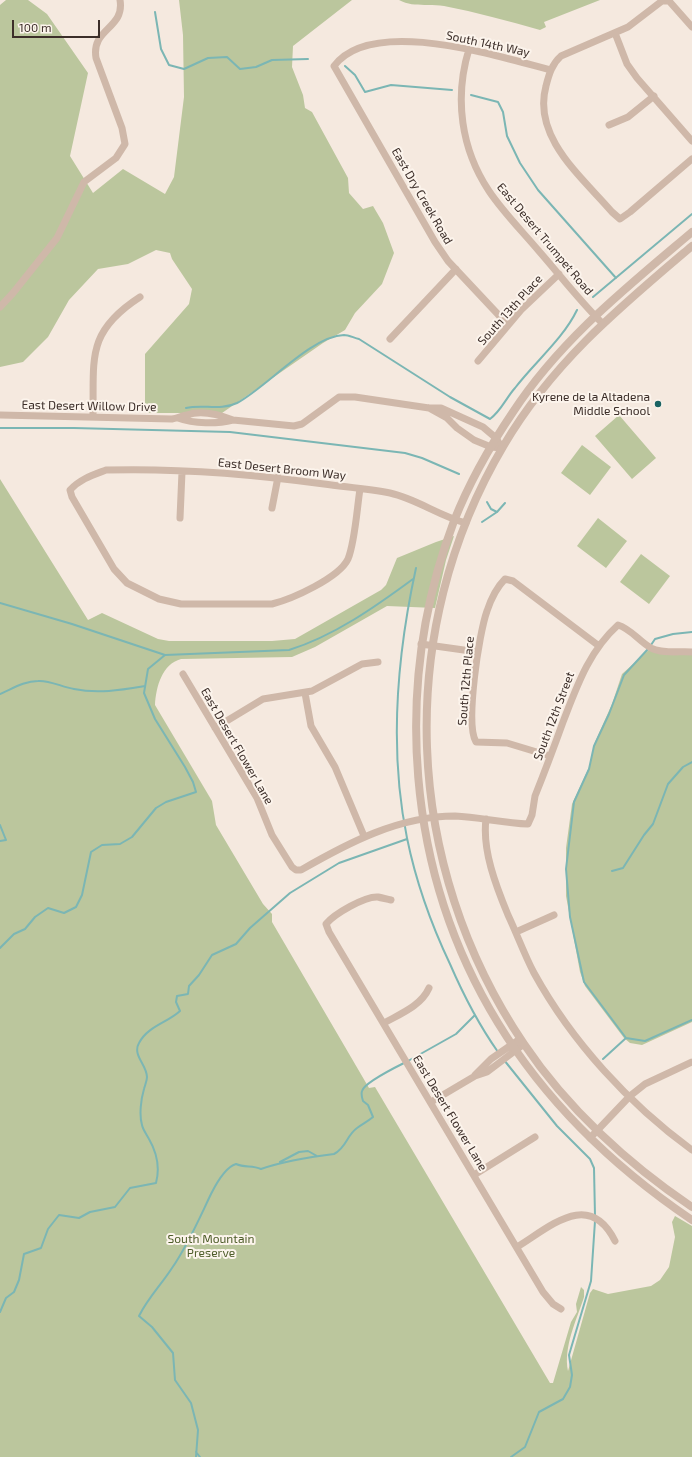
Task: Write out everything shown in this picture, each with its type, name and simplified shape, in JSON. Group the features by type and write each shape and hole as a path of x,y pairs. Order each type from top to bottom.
{"street":[{"path":"0,307 13,293 56,238 84,182 116,158 125,144 122,128 94,50 102,34 112,26 117,19 120,12 120,0"},
{"path":"692,27 670,1 662,1 639,20 615,33 561,56 554,62 542,99 546,126 564,158 620,219 692,159"},
{"path":"615,33 627,64 692,141"},
{"path":"370,36 372,44"},
{"name":"South 14th Way","path":"334,66 341,57 372,44 398,41 469,49 551,70"},
{"name":"East Desert Trumpet Road","path":"469,49 462,77 460,100 463,127 472,160 490,192 602,323"},
{"name":"East Dry Creek Road","path":"334,66 386,155 422,222 456,269 508,325"},
{"path":"609,125 628,117 654,96"},
{"path":"692,232 594,315 554,358 533,384 490,447 454,520 434,582 421,644 415,732 418,780 429,855 451,926 484,1000 514,1048 550,1095 590,1138 634,1178 692,1220"},
{"path":"692,246 602,323 563,363 542,389 502,448 484,481 466,523 446,582 432,646 426,730 428,769 434,818 448,883 461,923 493,994 522,1041 559,1090 598,1130 640,1168 692,1207"},
{"path":"390,339 456,269"},
{"name":"South 13th Place","path":"478,361 541,289 559,274"},
{"path":"93,416 94,359 96,346 103,330 112,318 140,297"},
{"name":"East Desert Willow Drive","path":"0,415 178,418 186,421 225,422 233,420 294,426 302,424 339,395 429,408 442,408 483,427 496,438 502,448"},
{"name":"East Desert Willow Drive","path":"429,408 447,418 457,428 474,440 490,447 502,448"},
{"name":"East Desert Broom Way","path":"360,489 351,546 348,559 342,568 285,601 272,604 171,603 159,599 127,583 120,576 72,496 70,490 75,484 106,470 228,472 278,477 360,489 409,498 454,520 466,523"},
{"path":"180,518 182,472"},
{"path":"272,508 278,477"},
{"name":"South 12th Place","path":"550,756 507,743 476,742 472,736 473,698 478,652 486,613 492,598 505,579 513,581 599,646"},
{"name":"South 12th Street","path":"486,819 528,824 532,815 535,796 580,676 599,646 618,625 624,627 651,648 659,651 692,652"},
{"path":"421,644 478,652"},
{"path":"215,728 263,699 305,693 362,664 378,662"},
{"name":"East Desert Flower Lane","path":"183,674 257,798 272,835 292,868 301,870 334,850 364,836"},
{"path":"305,693 311,726 335,767 364,836 423,819 453,816 486,819 484,836 496,884 534,973 569,1026 593,1057 630,1096 692,1150"},
{"name":"East Desert Flower Lane","path":"391,900 377,897 362,900 330,918 326,924 329,932 543,1292 553,1304 561,1309"},
{"path":"516,932 554,915"},
{"path":"451,926 461,923"},
{"path":"384,1023 418,1002 425,996 429,988"},
{"path":"431,1102 492,1064 508,1057 514,1048 522,1041"},
{"path":"492,1064 502,1051 514,1048"},
{"path":"590,1138 630,1096 645,1084 659,1076 692,1062"},
{"path":"474,1175 535,1137"},
{"path":"517,1247 573,1214 590,1215 611,1233 615,1241"}],"green space":[{"path":"6,0 28,0 47,14 88,73 70,156 93,193 123,169 165,194 174,177 184,97 183,35 179,0 352,0 293,46 292,67 303,95 305,108 312,112 348,178 349,193 363,209 373,206 383,223 394,253 382,284 355,313 345,330 323,343 222,413 145,413 145,354 189,304 192,289 172,259 170,253 156,250 128,264 98,269 69,300 48,337 23,362 0,367 0,5"},
{"path":"399,0 600,0 544,22 546,27 540,30 456,8 438,5 416,5"},
{"path":"619,415 656,458 632,479 595,436"},
{"path":"582,445 611,467 590,495 561,473"},
{"name":"South Mountain Preserve","path":"0,479 88,620 102,613 158,639 169,641 272,641 295,639 381,590 386,585 397,558 454,536 446,560 435,608 387,606 315,647 292,657 181,659 169,666 161,677 155,705 212,801 216,825 263,904 272,914 272,922 369,1088 375,1087 550,1383 553,1383 571,1322 577,1312 576,1304 581,1287 584,1290 584,1297 567,1352 568,1371 590,1293 593,1289 608,1294 651,1286 660,1280 669,1267 675,1237 672,1222 675,1216 692,1226 692,1457 0,1457"},
{"path":"598,518 627,541 606,568 577,546"},
{"path":"641,554 670,576 649,604 620,582"},
{"path":"651,648 692,652 692,1022 642,1045 630,1043 624,1038 585,986 580,972 566,896 566,848 572,804 590,765 595,742 612,704 622,674"}],"waterway":[{"path":"155,12 161,49 169,65 184,69 208,58 227,57 240,69 256,67 272,60 308,59"},
{"path":"345,66 355,75 365,92 391,85 452,90"},
{"path":"471,95 498,102 503,112 507,136 520,163 538,190 616,278"},
{"path":"593,297 692,214"},
{"path":"186,408 224,407 237,403 249,396 289,363 318,344 331,338 348,335 359,339 450,397 490,419 523,378 557,341 577,310"},
{"path":"0,428 74,428 230,432 405,453 422,458 459,474"},
{"path":"487,502 491,509 497,512"},
{"path":"482,522 497,512 505,503"},
{"path":"416,568 409,601 400,668 397,737 401,805 407,838 420,887 437,934 466,998 484,1031 498,1052"},
{"path":"0,603 72,624 165,655 289,650 322,637 354,620 413,579"},
{"path":"651,645 655,639 673,634 692,632"},
{"path":"603,1059 626,1038 584,982 570,917 566,869 574,802 589,769 594,746 609,714 624,675 648,649"},
{"path":"0,948 14,934 25,929 35,917 48,908 64,913 76,907 82,895 91,852 102,845 120,844 132,837 156,808 166,802 196,792 193,782 185,767 155,719 144,693 148,669 165,655"},
{"path":"0,694 33,681 47,682 74,689 92,691 118,690 145,686"},
{"path":"612,871 623,868 644,835 653,824 668,784 683,767 692,762"},
{"path":"0,825 6,840 0,841"},
{"path":"0,1312 6,1298 14,1292 19,1280 24,1254 41,1248 48,1229 59,1215 79,1218 90,1212 115,1207 130,1188 156,1183 158,1172 156,1155 152,1144 143,1129 141,1121 141,1102 147,1077 145,1068 138,1056 137,1047 147,1033 180,1011 176,1002 177,996 188,994 189,986 199,975 212,955 236,944 250,928 290,893 339,863 407,839"},
{"path":"408,1061 456,1034 475,1015"},
{"path":"626,1038 645,1041 692,1020"},
{"path":"504,1060 557,1126 590,1159 594,1168 595,1216"},
{"path":"196,1457 198,1430 191,1403 175,1380 173,1353 152,1327 139,1316 146,1303 178,1259 213,1190 222,1176 232,1166 236,1164 261,1169 315,1156 334,1154 342,1148 353,1131 373,1117 368,1105 363,1101 362,1092 364,1088 368,1084 404,1063"},
{"path":"280,1162 299,1152 308,1151 317,1156"},
{"path":"511,1457 525,1447 539,1412 563,1399 570,1387 572,1375 569,1355 591,1281 595,1221"},
{"path":"196,1452 200,1457"}],"place":[{"name":"Kyrene de la Altadena Middle School","path":"658,404"}]}
